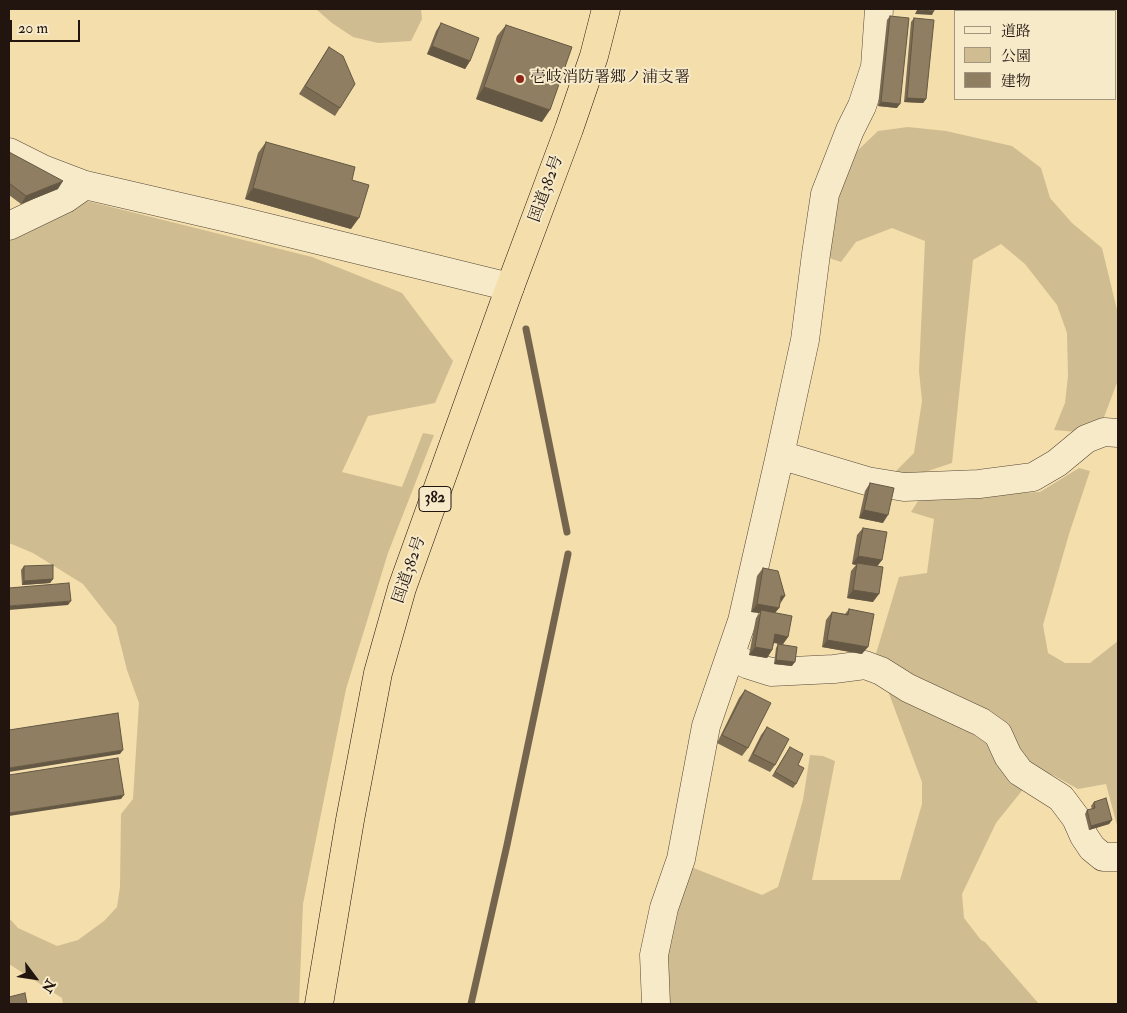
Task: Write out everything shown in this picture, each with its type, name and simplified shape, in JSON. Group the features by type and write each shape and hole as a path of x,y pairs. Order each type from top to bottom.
{"highway":[{"name":"国道382号","path":"319,1004 350,820 378,673 402,588 569,129 594,56 606,9"}],"street":[{"path":"656,1004 654,955 664,908 681,859 706,726 742,621 780,454 805,340 825,194 850,130 862,106 875,67 880,9"},
{"path":"9,152 43,169 85,185 510,287"},
{"path":"9,226 65,199 85,185"},
{"path":"780,454 867,481 904,487 978,484 1033,477 1057,463 1086,439 1104,432 1118,433"},
{"path":"730,656 771,672 834,669 865,665 881,671 908,688 981,722 998,734 1008,756 1020,772 1061,798 1076,818 1092,848 1103,858 1118,857"}],"green space":[{"path":"316,9 421,9 422,19 411,41 378,43 353,37 332,23"},
{"path":"908,127 946,131 1012,146 1041,168 1050,198 1072,223 1102,248 1118,314 1118,380 1101,425 1078,432 1054,430 1065,403 1068,376 1067,333 1057,305 1025,264 1001,244 973,260 952,463 916,475 894,473 914,453 922,401 919,371 925,241 892,228 856,242 841,262 823,256 835,191 853,155 878,131"},
{"path":"87,201 312,257 402,293 453,361 435,403 368,416 342,472 402,487 423,433 434,435 388,553 346,689 303,904 299,1004 63,1004 62,998 9,964 9,918 18,928 57,946 78,940 104,921 117,907 120,887 121,814 133,799 139,703 127,670 116,626 83,584 33,553 9,543 9,238 39,226"},
{"path":"1079,468 1090,471 1069,534 1043,625 1048,653 1065,663 1090,663 1118,641 1118,829 1106,784 1078,789 1053,775 1037,772 996,823 962,894 964,918 981,940 985,942 1039,1004 670,1004 663,954 686,865 762,895 778,887 803,800 810,755 823,756 835,761 812,880 900,880 922,804 922,782 888,691 869,677 899,577 927,573 934,519 911,512 918,501 975,495 1040,492"}],"building":[{"path":"934,9 934,11 917,10"},
{"path":"890,16 909,18 900,104 881,102"},
{"path":"914,18 934,20 926,99 907,98"},
{"path":"441,23 479,38 470,61 432,46"},
{"name":"壱岐消防署郷ノ浦支署","path":"506,25 572,47 550,110 484,87"},
{"path":"329,47 343,56 355,84 340,108 305,86"},
{"path":"266,142 355,167 352,180 369,185 359,218 253,188"},
{"path":"9,152 63,181 26,196 9,183"},
{"path":"870,483 894,488 888,515 864,510"},
{"path":"863,528 887,532 882,560 858,556"},
{"path":"857,563 883,567 879,594 853,590"},
{"path":"53,565 53,579 24,581 24,566"},
{"path":"763,568 778,571 785,596 781,596 779,608 757,604"},
{"path":"69,583 71,601 9,606 9,588"},
{"path":"849,609 874,614 868,647 827,640 832,612 848,615"},
{"path":"761,610 792,616 788,637 775,634 772,650 755,647"},
{"path":"778,644 797,647 795,662 776,660"},
{"path":"745,690 771,703 748,748 722,735"},
{"path":"118,713 123,750 9,768 9,730"},
{"path":"767,727 789,739 775,765 753,754"},
{"path":"790,747 803,754 798,765 804,768 796,784 775,772"},
{"path":"118,758 124,795 9,813 9,775"},
{"path":"1106,798 1112,820 1091,826 1087,810 1095,808 1094,802"},
{"path":"25,993 27,1004 9,1004 9,997"}],"waterway":[{"path":"526,329 567,532"},
{"path":"471,1004 507,845 568,554"}],"place":[{"name":"壱岐消防署郷ノ浦支署","path":"520,79"}]}
